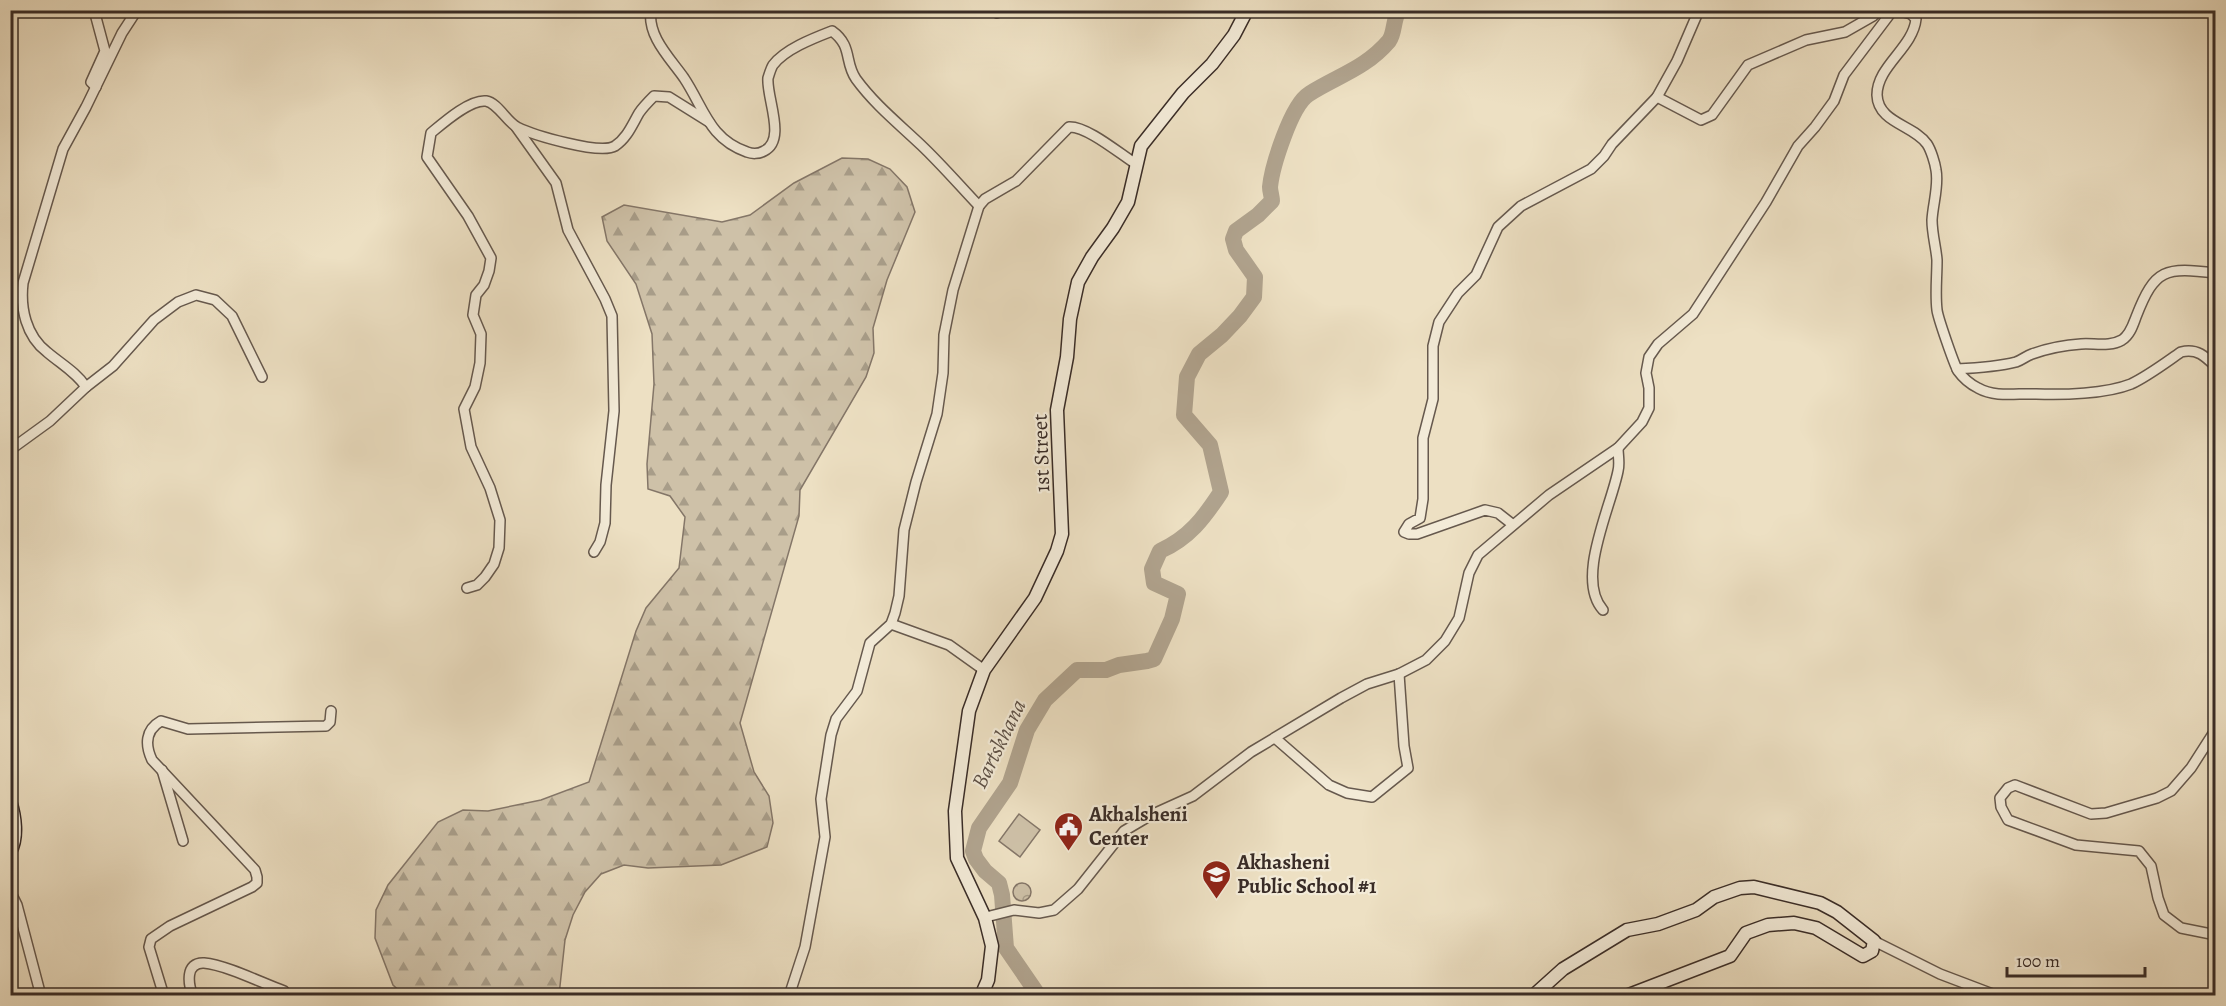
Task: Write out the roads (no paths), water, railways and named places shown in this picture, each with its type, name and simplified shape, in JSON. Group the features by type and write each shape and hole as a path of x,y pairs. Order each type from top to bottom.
{"street":[{"path":"94,10 105,51 91,82 96,87"},
{"path":"86,387 79,376 44,350 31,335 21,299 22,283 63,148 122,33 137,10"},
{"path":"651,10 649,22 654,34 685,80 715,132 729,144 749,153 762,153 774,140 775,126 768,78 773,66 808,40 832,31 841,38 847,49 854,76 872,100 921,145 979,207"},
{"name":"1st Street","path":"981,996 988,980 992,946 988,917 957,858 955,810 969,711 984,670 1035,598 1057,551 1062,534 1057,410 1067,357 1070,319 1078,282 1128,202 1141,146 1184,93 1212,64 1234,35 1247,10"},
{"path":"1512,524 1498,513 1485,510 1417,534 1404,531 1409,524 1420,518 1423,499 1423,438 1432,399 1433,346 1439,322 1458,293 1476,275 1498,227 1521,206 1591,169 1657,97 1677,61 1699,10"},
{"path":"1657,97 1676,109 1701,120 1712,115 1748,65 1806,40 1845,32 1879,10"},
{"path":"988,917 1006,910 1039,913 1054,910 1078,889 1124,831 1151,815 1193,796 1251,752 1341,698 1426,660 1445,640 1458,618 1469,573 1478,555 1549,495 1618,448 1642,422 1649,408 1646,373 1649,357 1658,344 1693,314 1766,202 1798,146 1834,101 1844,75 1895,10 1911,14 1916,19 1915,25 1878,86 1877,97 1880,108 1896,123 1916,133 1928,145 1936,170 1936,195 1932,219 1937,260 1935,282 1938,313 1957,369 1965,380 1980,389 1998,394 2061,396 2130,384 2181,352 2188,350 2197,351 2216,367"},
{"path":"516,127 593,148 613,147 629,132 640,112 654,96 669,97 709,122"},
{"path":"466,588 477,585 485,577 494,564 499,549 500,520 490,488 471,447 464,409 475,387 480,363 481,334 473,315 476,295 484,285 491,258 468,216 428,158 431,132 474,103 487,101 495,106 516,127 556,183 568,230 612,316 614,411 606,485 605,523 594,552"},
{"path":"789,996 806,947 825,837 821,799 831,735 836,719 857,691 870,643 891,624 899,596 904,530 937,414 943,373 944,335 953,290 979,207 985,199 1016,181 1069,127 1089,132 1136,164"},
{"path":"1957,369 1988,368 2019,361 2031,354 2080,344 2110,344 2122,340 2132,330 2150,285 2162,276 2172,271 2187,269 2216,273"},
{"path":"10,450 50,421 86,387 113,366 154,320 178,302 196,295 215,300 232,316 262,377"},
{"path":"1603,610 1596,603 1593,563 1619,469 1618,448"},
{"path":"10,561 10,567"},
{"path":"891,624 949,645 984,670"},
{"path":"1275,738 1329,785 1347,793 1372,797 1408,768 1404,746 1399,674"},
{"path":"164,996 149,947 151,939 170,926 252,887 257,883 257,877 255,870 152,760 148,751 147,739 153,725 161,721 188,729 326,726 330,722 331,711"},
{"path":"2216,729 2191,768 2171,791 2157,798 2106,813 2091,814 2015,786 2008,788 2000,798 2001,807 2008,819 2020,824 2076,845 2139,851 2151,866 2157,898 2164,915 2181,928 2216,935"},
{"path":"161,767 183,841"},
{"path":"10,801 13,811 14,837 10,852"},
{"path":"1533,996 1563,969 1627,930 1658,924 1696,910 1714,897 1740,888 1754,887 1820,903 1837,912 1874,941 1940,974 1998,996"},
{"path":"10,891 41,996"},
{"path":"1626,996 1730,956 1746,933 1768,925 1794,923 1816,928 1863,956 1872,951 1874,941"},
{"path":"193,996 188,979 190,971 202,963 230,970 284,991 288,996"}],"waterway":[{"name":"Bartskhana","path":"1039,996 1006,948 999,883 985,871 973,851 979,828 1010,783 1027,730 1045,700 1077,670 1106,670 1119,665 1154,659 1172,619 1178,594 1154,583 1152,569 1160,551 1188,533 1221,492 1210,445 1184,415 1187,377 1199,354 1222,335 1254,297 1255,277 1236,250 1233,239 1236,231 1272,201 1270,187 1278,152 1289,123 1302,100 1380,51 1391,38 1399,10"}],"place":[{"name":"Akhalsheni Center","path":"1068,852"},
{"name":"Akhasheni Public School #1","path":"1216,900"}]}
